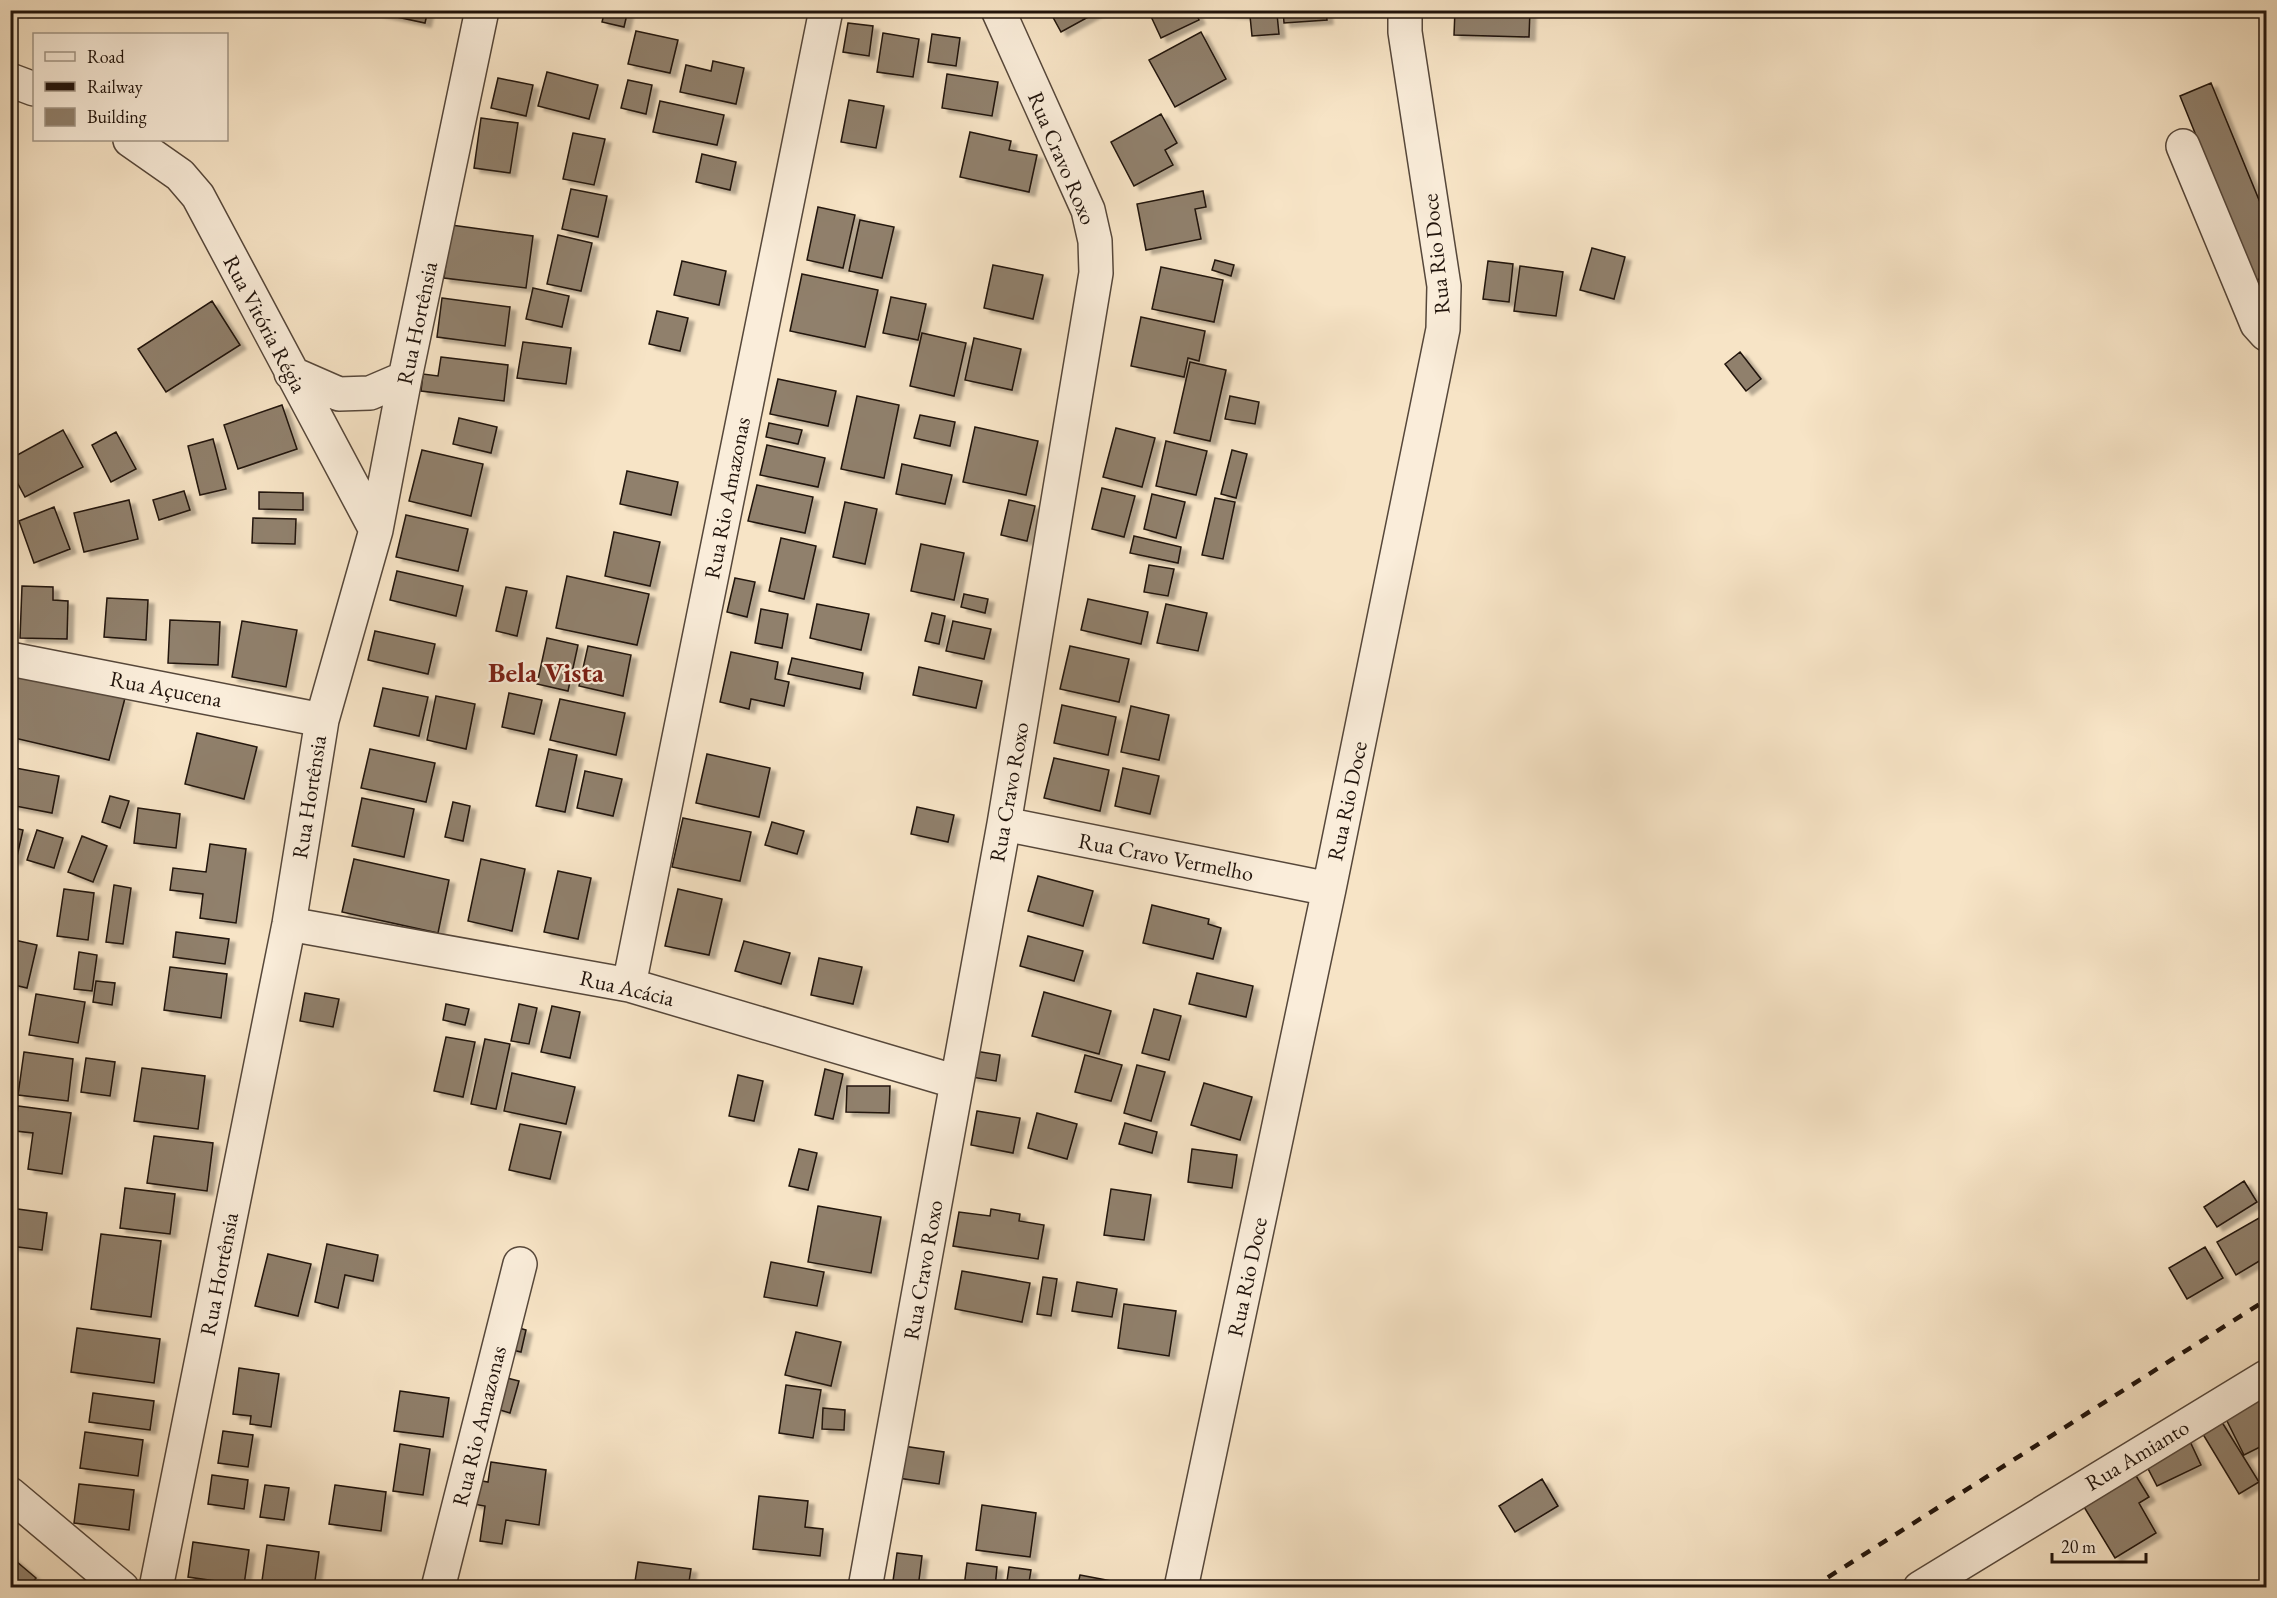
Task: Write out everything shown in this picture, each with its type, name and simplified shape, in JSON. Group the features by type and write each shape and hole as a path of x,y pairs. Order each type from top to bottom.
{"street":[{"name":"Rua Hortênsia","path":"156,1587 289,924 322,720 376,530 405,378 482,10"},
{"name":"Rua Rio Amazonas","path":"629,985 826,10"},
{"name":"Rua Cravo Roxo","path":"865,1587 1004,824 1096,273 1095,241 1088,210 998,10"},
{"name":"Rua Rio Doce","path":"1181,1587 1329,888 1443,329 1444,286 1405,32 1405,10"},
{"path":"10,80 33,90"},
{"name":"Rua Vitória Régia","path":"131,141 180,175 198,196 376,530"},
{"path":"2183,146 2257,324 2266,334"},
{"path":"291,373 339,394 370,393 405,378"},
{"name":"Rua Açucena","path":"10,659 322,720"},
{"name":"Rua Cravo Vermelho","path":"1004,824 1329,888"},
{"name":"Rua Acácia","path":"289,924 629,985 957,1082"},
{"name":"Rua Rio Amazonas","path":"438,1587 520,1264"},
{"name":"Rua Amianto","path":"1920,1587 2266,1377"},
{"path":"10,1494 122,1587"}],"building":[{"path":"379,10 428,10 425,23 378,13"},
{"path":"605,10 628,10 624,27 602,22"},
{"path":"1049,10 1101,10 1061,32"},
{"path":"1148,10 1194,10 1199,20 1161,38"},
{"path":"1220,10 1248,10 1248,15 1220,13"},
{"path":"1283,10 1326,10 1327,20 1284,23"},
{"path":"1455,10 1530,10 1529,37 1454,35"},
{"path":"1277,14 1279,34 1252,36 1250,16"},
{"path":"848,23 873,26 869,56 843,52"},
{"path":"636,31 678,40 670,73 628,64"},
{"path":"1201,32 1226,79 1175,107 1149,60"},
{"path":"883,33 919,39 913,77 877,72"},
{"path":"932,34 960,38 956,66 928,62"},
{"path":"713,61 744,68 736,104 680,92 686,65 711,71"},
{"path":"547,72 598,85 589,119 538,106"},
{"path":"947,74 998,82 992,116 942,108"},
{"path":"498,78 533,85 526,116 491,108"},
{"path":"628,80 652,85 646,114 621,108"},
{"path":"2211,83 2266,217 2266,276 2255,281 2180,96"},
{"path":"849,100 884,106 876,148 841,142"},
{"path":"660,101 724,115 717,145 653,132"},
{"path":"1161,114 1177,143 1165,150 1173,165 1134,186 1111,142"},
{"path":"481,118 518,123 510,173 474,168"},
{"path":"970,132 1011,141 1009,150 1037,155 1029,192 960,177"},
{"path":"573,133 605,139 594,185 563,179"},
{"path":"702,154 736,162 730,190 696,182"},
{"path":"571,189 607,196 598,237 562,229"},
{"path":"1203,191 1206,207 1195,209 1201,239 1146,250 1137,204"},
{"path":"818,207 855,215 843,268 807,260"},
{"path":"860,220 894,227 882,278 849,271"},
{"path":"451,225 533,236 526,288 444,278"},
{"path":"558,235 592,243 581,291 547,284"},
{"path":"1592,248 1625,257 1614,299 1580,290"},
{"path":"1215,260 1234,265 1231,276 1212,270"},
{"path":"682,261 726,271 719,305 674,295"},
{"path":"1488,261 1513,264 1509,302 1483,299"},
{"path":"993,265 1043,275 1033,319 984,308"},
{"path":"1520,266 1563,272 1556,316 1514,311"},
{"path":"1161,267 1223,280 1214,322 1152,309"},
{"path":"802,274 878,290 865,347 790,331"},
{"path":"533,288 569,296 562,327 526,319"},
{"path":"891,297 926,304 918,340 883,333"},
{"path":"442,298 510,307 505,346 437,337"},
{"path":"212,301 240,345 166,392 138,349"},
{"path":"657,311 688,318 680,351 649,344"},
{"path":"1141,317 1205,331 1199,361 1188,358 1184,377 1131,366"},
{"path":"922,333 966,343 954,396 910,386"},
{"path":"974,338 1021,349 1012,390 965,380"},
{"path":"523,342 571,348 566,384 517,378"},
{"path":"1740,352 1761,379 1746,391 1725,364"},
{"path":"441,357 508,365 504,401 421,391 423,374 438,376"},
{"path":"1190,362 1226,370 1210,441 1174,433"},
{"path":"778,379 836,391 828,426 770,414"},
{"path":"857,396 899,405 884,478 841,469"},
{"path":"1230,396 1259,402 1255,424 1225,419"},
{"path":"282,405 297,449 238,469 224,425"},
{"path":"920,415 955,422 950,446 914,438"},
{"path":"459,418 497,427 491,453 453,444"},
{"path":"769,423 802,430 798,444 766,437"},
{"path":"975,427 1038,441 1026,495 963,482"},
{"path":"1116,428 1155,438 1142,487 1103,477"},
{"path":"63,430 83,467 25,497 10,469 10,459"},
{"path":"116,432 136,469 111,482 92,445"},
{"path":"213,439 226,489 200,495 188,446"},
{"path":"1166,441 1207,451 1196,495 1156,486"},
{"path":"767,445 825,458 818,487 760,475"},
{"path":"422,450 483,464 471,516 409,501"},
{"path":"1232,450 1247,454 1236,498 1221,494"},
{"path":"902,464 952,475 945,504 896,494"},
{"path":"627,471 678,482 671,515 620,504"},
{"path":"757,485 813,497 805,533 748,521"},
{"path":"1102,488 1135,496 1124,537 1092,529"},
{"path":"184,491 190,510 159,520 153,500"},
{"path":"259,492 303,493 303,510 259,509"},
{"path":"1152,494 1185,502 1176,538 1144,529"},
{"path":"1215,498 1235,502 1223,559 1202,555"},
{"path":"129,500 138,539 84,552 74,513"},
{"path":"1009,500 1035,506 1027,541 1001,535"},
{"path":"845,502 877,509 865,564 833,557"},
{"path":"54,507 70,549 34,563 19,521"},
{"path":"406,515 468,529 458,571 396,557"},
{"path":"253,518 296,519 295,544 252,543"},
{"path":"614,532 660,542 650,586 605,576"},
{"path":"1134,536 1181,547 1178,563 1130,553"},
{"path":"781,538 816,546 804,599 769,591"},
{"path":"921,544 964,553 954,600 911,591"},
{"path":"1149,565 1174,569 1168,596 1144,592"},
{"path":"397,571 463,586 456,616 390,600"},
{"path":"567,576 649,594 637,645 556,628"},
{"path":"735,578 755,582 747,617 727,612"},
{"path":"22,586 53,587 53,600 68,601 67,639 20,638"},
{"path":"506,587 527,591 517,636 496,631"},
{"path":"964,594 988,599 985,613 961,607"},
{"path":"107,598 148,600 146,640 104,637"},
{"path":"1088,599 1148,612 1141,644 1081,630"},
{"path":"817,604 869,614 861,650 810,638"},
{"path":"1166,604 1207,613 1198,651 1157,643"},
{"path":"761,609 788,614 782,648 755,643"},
{"path":"932,613 945,616 939,644 925,641"},
{"path":"170,620 220,622 218,665 168,663"},
{"path":"242,621 297,630 286,687 232,677"},
{"path":"953,621 991,629 984,659 946,651"},
{"path":"375,631 435,644 428,674 368,660"},
{"path":"547,638 578,645 568,691 537,684"},
{"path":"588,646 631,655 623,696 579,686"},
{"path":"1070,646 1129,659 1119,702 1060,689"},
{"path":"731,652 778,662 775,679 789,682 784,706 751,699 749,709 720,702"},
{"path":"792,658 863,673 860,689 788,674"},
{"path":"919,667 982,681 976,708 913,695"},
{"path":"10,671 125,698 109,760 10,737"},
{"path":"383,688 428,697 419,736 374,726"},
{"path":"509,693 542,700 534,734 502,727"},
{"path":"436,696 475,704 466,749 427,740"},
{"path":"560,699 625,713 616,755 550,740"},
{"path":"1062,705 1116,717 1108,755 1054,743"},
{"path":"1131,706 1169,715 1159,760 1121,752"},
{"path":"197,733 257,747 244,799 185,784"},
{"path":"370,749 435,763 426,802 361,788"},
{"path":"549,749 577,755 565,812 536,806"},
{"path":"707,754 770,768 759,817 696,803"},
{"path":"1054,758 1109,770 1100,811 1044,798"},
{"path":"10,767 59,776 52,813 10,805"},
{"path":"1123,768 1159,776 1150,814 1115,806"},
{"path":"585,771 622,779 613,816 577,808"},
{"path":"110,796 129,801 120,828 102,822"},
{"path":"362,798 414,809 404,857 352,846"},
{"path":"453,802 470,806 463,841 445,837"},
{"path":"917,807 954,815 948,842 911,834"},
{"path":"138,808 180,814 176,848 134,843"},
{"path":"683,818 751,832 740,881 672,867"},
{"path":"772,822 804,831 797,854 765,845"},
{"path":"10,827 23,830 16,861 10,860"},
{"path":"37,830 63,838 54,868 27,860"},
{"path":"82,836 107,846 93,882 68,872"},
{"path":"210,844 246,849 236,923 200,918 203,894 170,890 173,868 206,872"},
{"path":"354,859 449,880 438,933 342,912"},
{"path":"481,859 525,869 512,931 468,921"},
{"path":"558,871 591,878 578,939 544,932"},
{"path":"1038,876 1093,891 1083,926 1028,911"},
{"path":"114,885 131,888 123,944 106,942"},
{"path":"64,889 94,893 88,940 57,936"},
{"path":"678,889 722,899 709,955 665,946"},
{"path":"1152,905 1209,919 1208,924 1221,928 1213,959 1143,943"},
{"path":"176,932 229,939 225,964 173,957"},
{"path":"1028,936 1083,951 1074,981 1020,966"},
{"path":"10,939 37,945 27,988 10,984"},
{"path":"744,941 790,953 781,984 735,971"},
{"path":"79,952 97,955 92,991 74,989"},
{"path":"819,958 862,967 853,1004 811,995"},
{"path":"170,967 227,974 221,1018 164,1010"},
{"path":"1197,973 1253,986 1246,1017 1189,1004"},
{"path":"96,981 115,983 112,1005 93,1002"},
{"path":"1044,992 1111,1011 1099,1054 1032,1036"},
{"path":"305,993 339,999 333,1027 300,1021"},
{"path":"36,994 85,1002 78,1043 29,1035"},
{"path":"446,1004 469,1009 465,1025 443,1020"},
{"path":"519,1004 537,1008 529,1044 511,1041"},
{"path":"552,1006 580,1012 570,1058 541,1052"},
{"path":"1154,1009 1181,1016 1169,1060 1142,1053"},
{"path":"446,1037 475,1042 463,1097 434,1091"},
{"path":"485,1039 510,1044 496,1109 471,1104"},
{"path":"975,1051 1000,1055 996,1081 971,1077"},
{"path":"24,1052 73,1059 68,1101 18,1095"},
{"path":"1085,1055 1122,1065 1111,1101 1075,1092"},
{"path":"86,1058 115,1062 110,1096 81,1092"},
{"path":"1137,1065 1165,1072 1151,1121 1124,1113"},
{"path":"142,1068 205,1076 198,1129 134,1121"},
{"path":"825,1069 843,1074 833,1119 815,1115"},
{"path":"512,1073 575,1087 566,1124 504,1111"},
{"path":"738,1075 763,1081 754,1121 729,1116"},
{"path":"1204,1083 1252,1097 1240,1140 1191,1125"},
{"path":"847,1086 890,1086 889,1113 846,1112"},
{"path":"18,1106 71,1113 62,1174 28,1169 33,1133 15,1131"},
{"path":"977,1111 1020,1118 1013,1153 971,1145"},
{"path":"1037,1113 1077,1124 1067,1159 1028,1148"},
{"path":"1125,1123 1157,1132 1152,1153 1119,1144"},
{"path":"520,1124 561,1132 550,1179 509,1170"},
{"path":"154,1136 213,1143 207,1191 147,1183"},
{"path":"799,1149 817,1153 808,1190 789,1186"},
{"path":"1192,1149 1237,1155 1232,1188 1188,1182"},
{"path":"2244,1181 2257,1202 2217,1227 2204,1207"},
{"path":"125,1188 175,1194 170,1234 120,1228"},
{"path":"1111,1189 1151,1195 1144,1240 1104,1235"},
{"path":"818,1206 881,1217 871,1273 808,1262"},
{"path":"10,1208 47,1213 42,1250 10,1246"},
{"path":"991,1209 1020,1214 1019,1221 1044,1225 1038,1259 953,1246 959,1212 990,1216"},
{"path":"2266,1214 2266,1257 2236,1275 2217,1242"},
{"path":"101,1234 161,1241 151,1317 91,1309"},
{"path":"327,1244 378,1255 373,1281 345,1275 338,1308 315,1302"},
{"path":"2205,1247 2223,1278 2187,1299 2169,1268"},
{"path":"268,1254 311,1264 298,1316 255,1306"},
{"path":"771,1262 824,1272 817,1306 764,1297"},
{"path":"962,1271 1030,1283 1022,1322 955,1309"},
{"path":"1043,1277 1057,1279 1051,1316 1037,1314"},
{"path":"1077,1282 1117,1289 1112,1317 1072,1311"},
{"path":"1124,1304 1176,1311 1169,1356 1118,1348"},
{"path":"509,1325 526,1330 521,1352 504,1348"},
{"path":"77,1328 160,1339 154,1383 71,1372"},
{"path":"796,1332 841,1342 831,1386 785,1375"},
{"path":"239,1368 279,1374 271,1427 250,1424 251,1416 233,1414"},
{"path":"499,1376 519,1381 510,1413 490,1407"},
{"path":"786,1385 821,1390 813,1438 779,1433"},
{"path":"2266,1388 2266,1444 2244,1455 2222,1411"},
{"path":"400,1391 449,1398 443,1437 394,1431"},
{"path":"93,1393 154,1401 150,1430 89,1422"},
{"path":"823,1408 845,1410 844,1430 822,1429"},
{"path":"2220,1419 2259,1482 2239,1494 2201,1431"},
{"path":"223,1431 253,1435 248,1467 218,1463"},
{"path":"85,1432 143,1440 138,1476 80,1468"},
{"path":"2187,1435 2201,1465 2157,1486 2142,1457"},
{"path":"400,1444 430,1449 423,1495 393,1491"},
{"path":"903,1446 944,1452 939,1484 898,1478"},
{"path":"2266,1455 2266,1469 2262,1457"},
{"path":"491,1462 546,1470 539,1525 506,1520 502,1544 480,1541 485,1506 473,1504 477,1480 488,1482"},
{"path":"2130,1466 2149,1497 2139,1503 2156,1533 2115,1558 2078,1497"},
{"path":"212,1475 248,1480 244,1509 208,1504"},
{"path":"1542,1479 1558,1506 1515,1532 1499,1506"},
{"path":"79,1484 134,1490 129,1530 74,1523"},
{"path":"265,1485 289,1488 284,1520 260,1517"},
{"path":"335,1485 386,1492 381,1531 329,1524"},
{"path":"759,1496 808,1501 805,1527 823,1529 820,1556 753,1549"},
{"path":"982,1505 1036,1513 1030,1557 976,1550"},
{"path":"193,1542 249,1550 244,1585 188,1577"},
{"path":"267,1545 319,1552 314,1588 261,1588"},
{"path":"897,1553 922,1556 918,1588 892,1588"},
{"path":"10,1556 36,1578 28,1588 10,1588"},
{"path":"638,1562 691,1569 688,1588 634,1588"},
{"path":"967,1563 997,1567 995,1588 964,1587"},
{"path":"1009,1567 1031,1570 1028,1588 1006,1588"},
{"path":"1080,1575 1143,1587 1077,1588"},
{"path":"48,1581 55,1588 42,1588"},
{"path":"790,1583 820,1588 789,1588"}],"railway":[{"path":"1811,1588 2266,1300"}],"district":[{"name":"Bela Vista","path":"546,672"}]}
